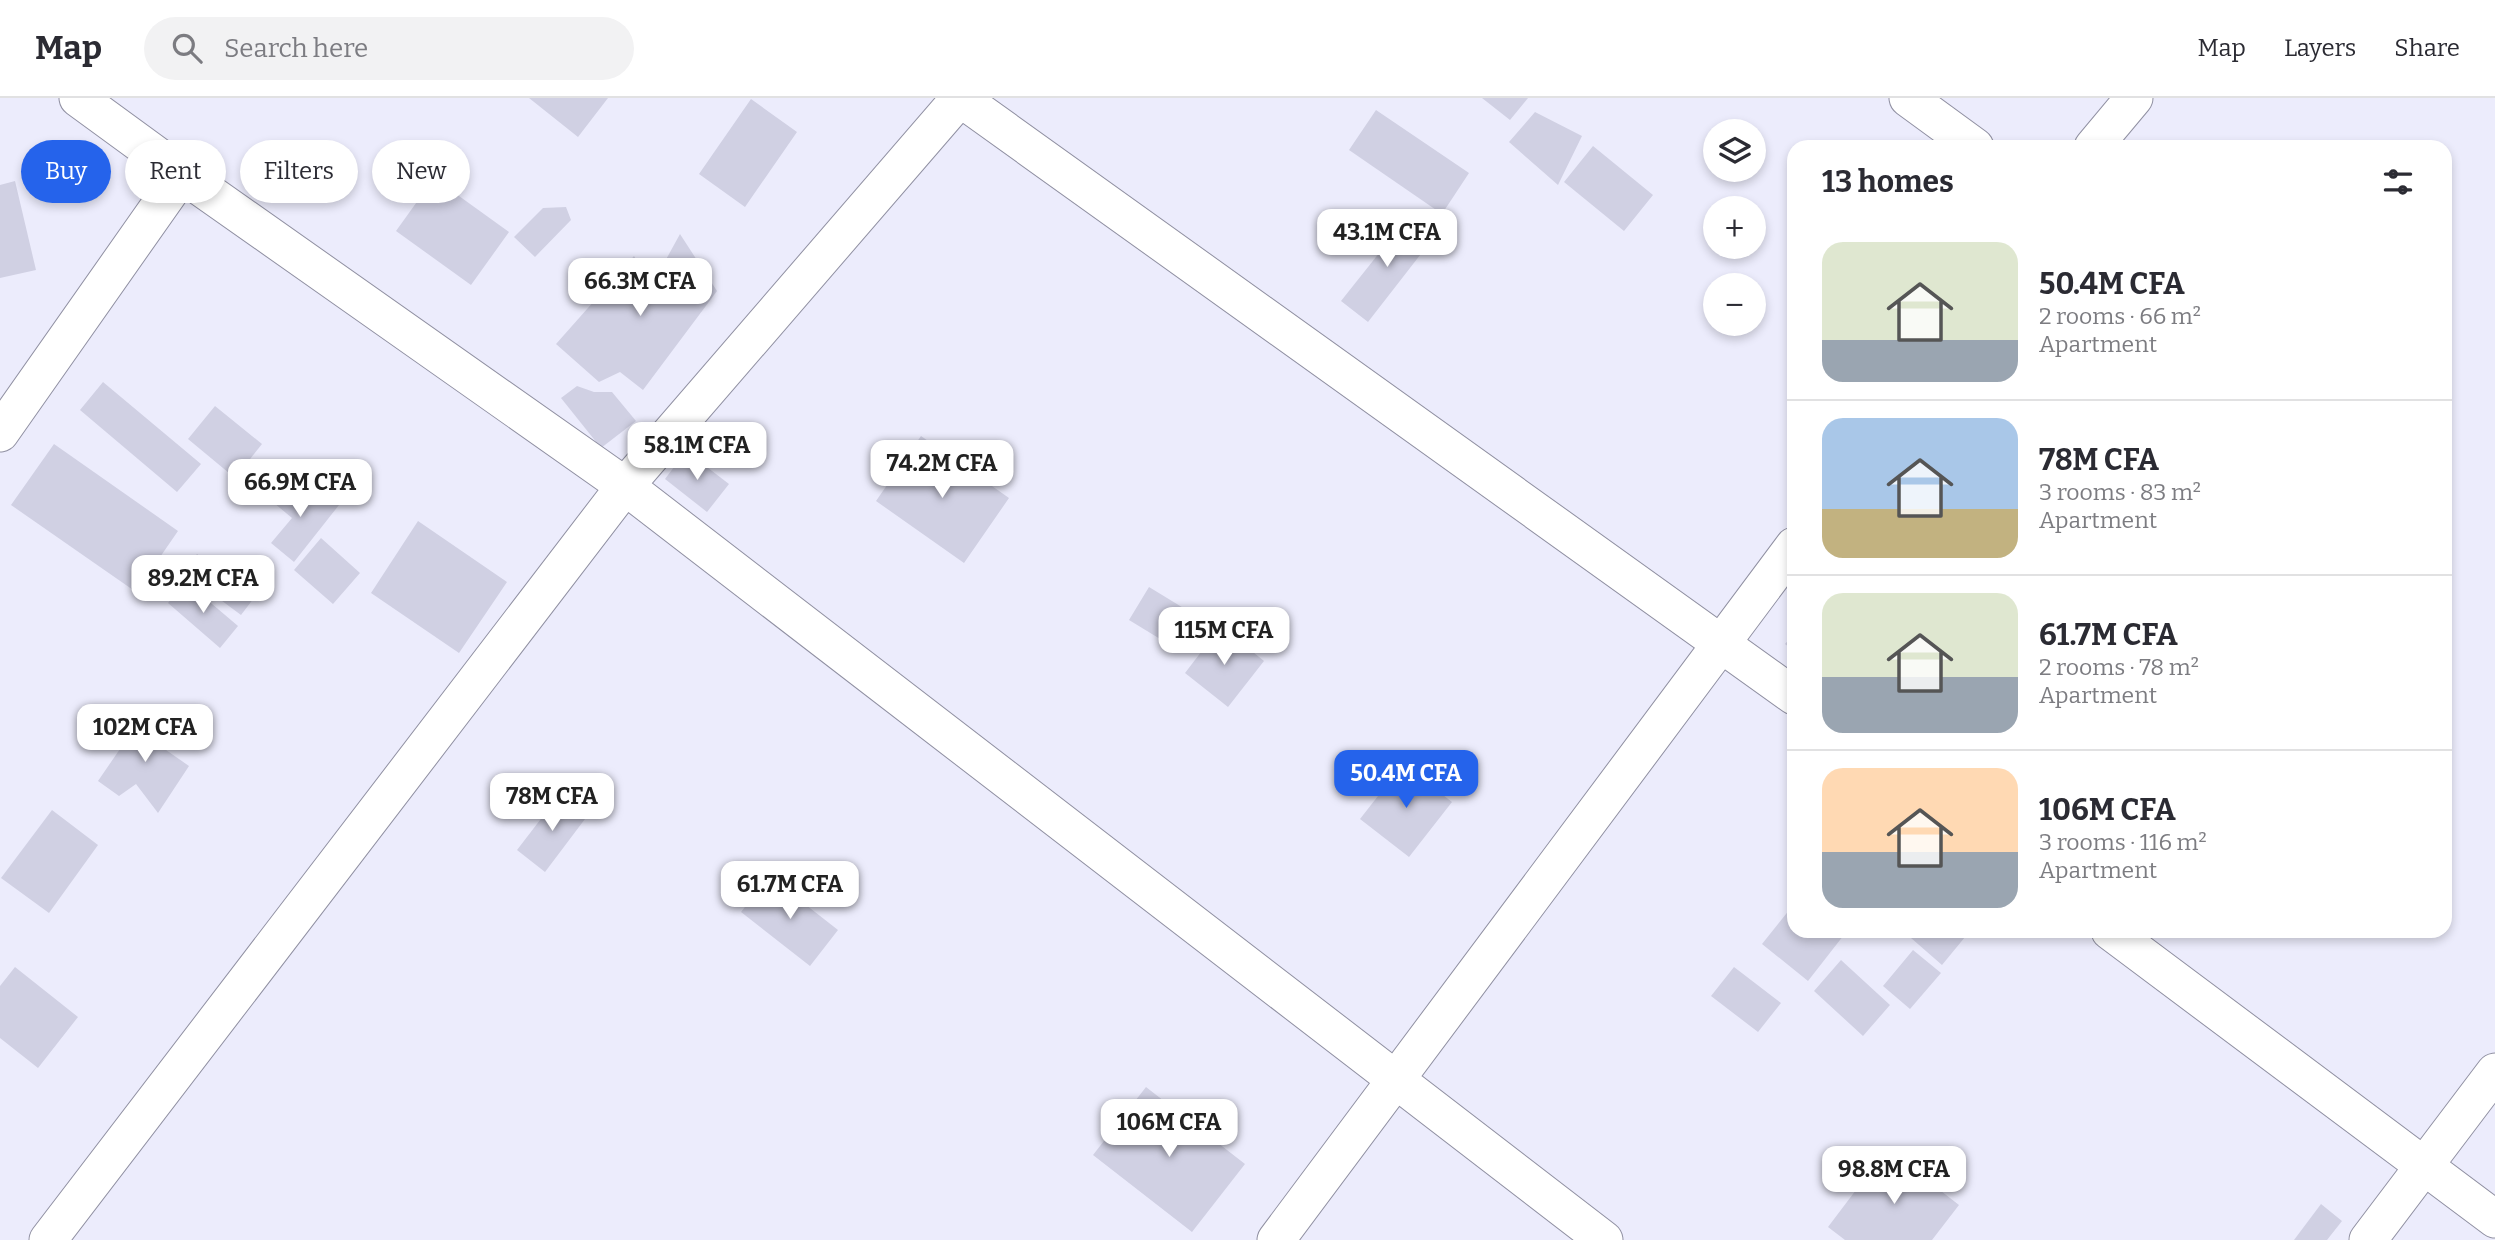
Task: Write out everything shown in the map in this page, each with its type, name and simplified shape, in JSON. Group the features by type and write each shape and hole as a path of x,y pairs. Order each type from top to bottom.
{"street":[{"path":"78,98 135,140"},
{"path":"48,1240 625,486 960,98 1787,691"},
{"path":"1908,98 1965,140"},
{"path":"2099,140 2134,98"},
{"path":"0,433 161,203"},
{"path":"222,203 625,486 1604,1240"},
{"path":"1276,1240 1787,555"},
{"path":"2119,938 2495,1219"},
{"path":"2368,1240 2495,1072"}],"building":[{"path":"529,98 608,98 578,137"},
{"path":"1482,98 1528,98 1510,120"},
{"path":"751,99 797,132 745,207 699,174"},
{"path":"1376,110 1469,173 1442,214 1349,150"},
{"path":"1535,112 1582,136 1558,185 1509,142"},
{"path":"1593,146 1653,195 1624,231 1564,182"},
{"path":"15,181 36,270 0,278 0,185"},
{"path":"416,203 469,203 509,232 471,285 396,231"},
{"path":"566,207 571,220 535,257 514,237 543,208"},
{"path":"1411,213 1431,241 1368,322 1341,301"},
{"path":"680,234 717,291 643,390 620,372 599,382 556,344 634,256 652,285"},
{"path":"103,382 201,464 177,492 80,410"},
{"path":"577,386 594,392 612,392 636,421 601,448 561,398"},
{"path":"215,406 262,444 235,478 188,439"},
{"path":"921,436 1009,498 964,563 876,501"},
{"path":"54,444 178,531 136,592 11,505"},
{"path":"686,451 729,484 707,512 665,479"},
{"path":"265,478 302,508 318,488 339,505 294,562 271,543 292,518 262,493"},
{"path":"418,521 507,582 459,653 371,593"},
{"path":"321,538 360,573 333,604 294,570"},
{"path":"197,554 254,598 241,615 183,572"},
{"path":"185,581 238,626 220,648 168,603"},
{"path":"1149,587 1190,612 1170,645 1129,620"},
{"path":"1221,626 1264,661 1228,707 1185,673"},
{"path":"146,711 168,725 156,743 189,766 158,813 136,784 119,796 98,781"},
{"path":"1403,764 1452,802 1409,857 1360,819"},
{"path":"560,794 588,815 545,872 517,850"},
{"path":"52,810 98,845 49,913 1,878"},
{"path":"769,876 838,930 810,966 741,912"},
{"path":"1787,913 1787,938 1842,938 1808,981 1762,944"},
{"path":"1911,938 1964,938 1942,965"},
{"path":"1913,950 1941,973 1910,1009 1883,986"},
{"path":"1841,960 1890,1005 1863,1036 1814,991"},
{"path":"15,967 78,1017 38,1068 0,1038 0,986"},
{"path":"1734,967 1781,1003 1758,1032 1711,996"},
{"path":"1146,1087 1245,1164 1192,1232 1093,1155"},
{"path":"1887,1149 1959,1205 1932,1240 1845,1240 1828,1227"},
{"path":"2321,1204 2342,1221 2327,1240 2294,1240"}]}
